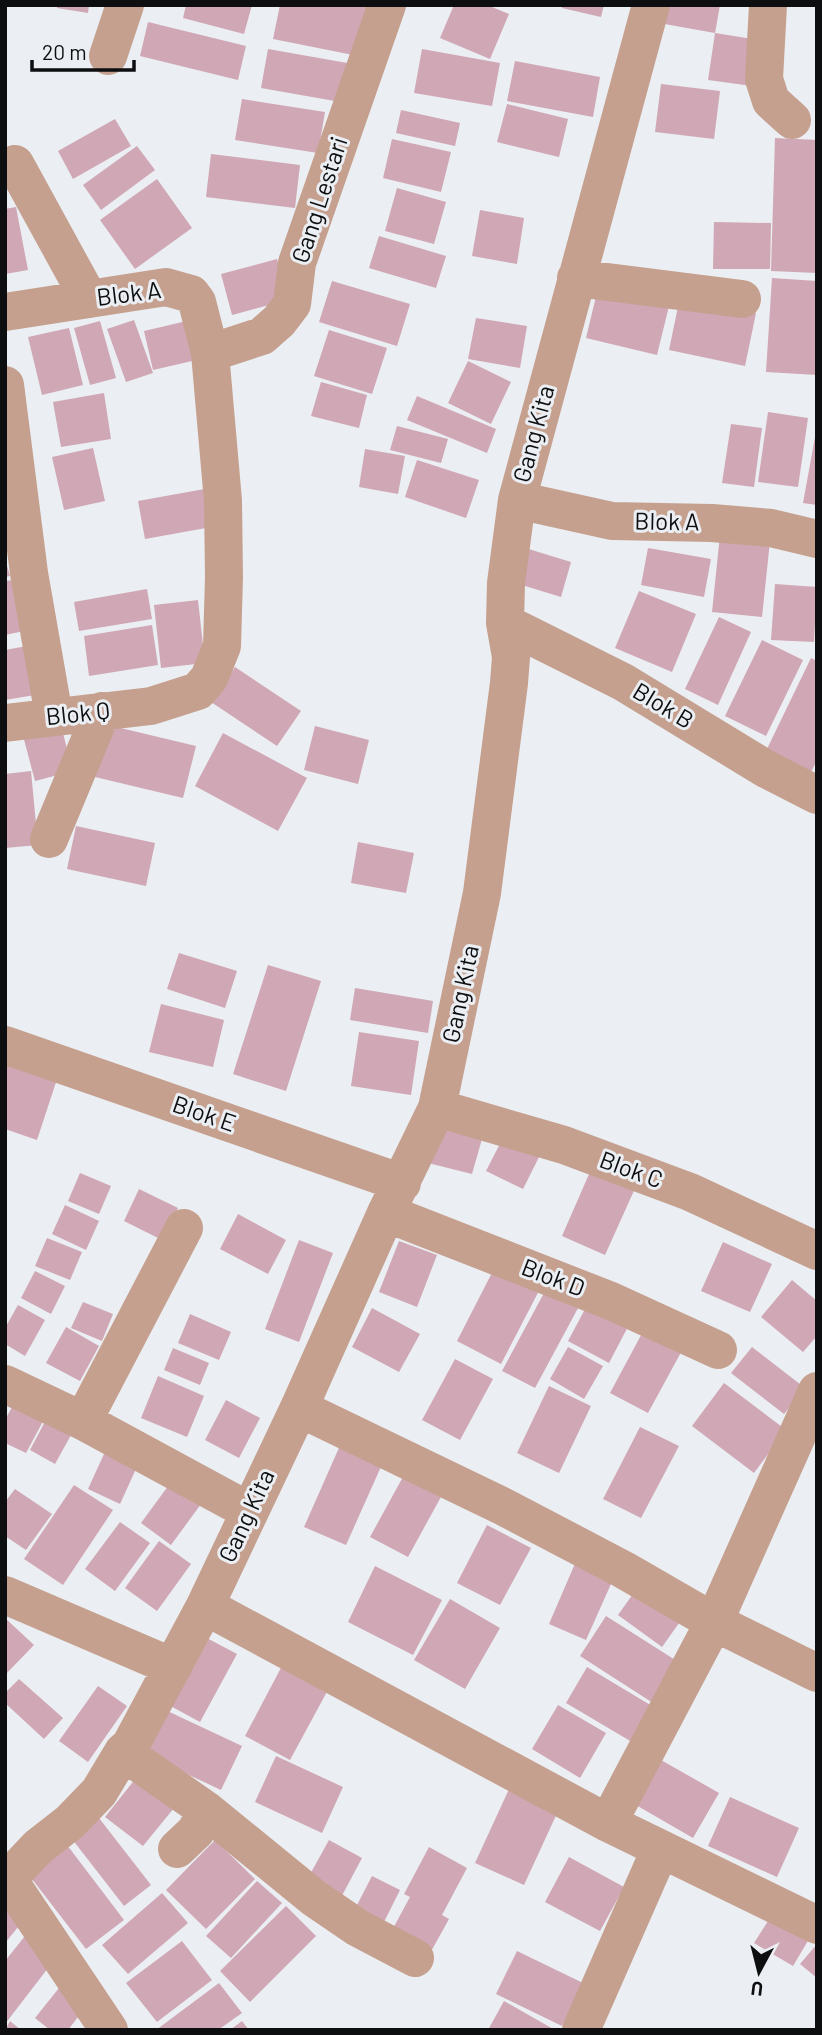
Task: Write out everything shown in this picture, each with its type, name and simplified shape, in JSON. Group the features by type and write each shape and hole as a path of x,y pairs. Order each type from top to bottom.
{"street":[{"path":"108,56 125,5"},
{"name":"Gang Lestari","path":"210,353 262,336 279,321 292,304 297,263 387,5"},
{"name":"Gang Kita","path":"9,1873 70,1822 99,1792 123,1752 130,1746 205,1606 437,1108 482,893 509,683 511,657 505,622 506,583 517,500 651,5"},
{"path":"768,5 764,79 771,101 792,120"},
{"path":"15,164 89,299"},
{"path":"576,278 742,299"},
{"name":"Blok A","path":"5,312 166,287 191,294 197,302 210,353"},
{"name":"Blok Q","path":"5,723 151,706 198,691 209,678 222,646 225,577 223,502 210,353"},
{"path":"5,385 29,573 54,716"},
{"name":"Blok A","path":"517,500 612,521 712,523 771,528 817,539"},
{"name":"Blok B","path":"505,622 623,682 766,769 817,795"},
{"path":"49,839 102,712"},
{"name":"Blok E","path":"5,1045 394,1198"},
{"name":"Blok C","path":"437,1108 564,1145 690,1192 817,1251"},
{"name":"Blok D","path":"394,1198 718,1350"},
{"path":"83,1421 184,1228"},
{"path":"5,1384 83,1421 248,1511"},
{"path":"608,1823 714,1622 813,1407"},
{"path":"299,1408 504,1507 625,1570 714,1622 817,1673"},
{"path":"5,1595 173,1667"},
{"path":"205,1606 608,1823 817,1925"},
{"path":"123,1752 206,1810 314,1898 358,1928 415,1958"},
{"path":"177,1849 196,1831 206,1810"},
{"path":"582,2030 660,1850"},
{"path":"9,1873 109,2030"}],"building":[{"path":"57,5 89,5 88,13 57,8"},
{"path":"186,5 252,5 244,34 183,18"},
{"path":"280,5 368,5 358,56 273,39"},
{"path":"454,5 487,5 509,14 490,59 440,38"},
{"path":"563,5 604,5 601,17 562,8"},
{"path":"662,5 720,5 715,33 659,23"},
{"path":"148,22 246,46 238,80 140,56"},
{"path":"715,33 759,40 752,86 708,80"},
{"path":"268,49 353,64 346,103 261,88"},
{"path":"422,49 500,63 492,106 414,93"},
{"path":"515,61 600,77 593,117 507,101"},
{"path":"661,84 720,91 714,139 655,132"},
{"path":"242,99 325,112 318,153 235,140"},
{"path":"507,104 568,119 559,157 497,142"},
{"path":"401,110 460,123 455,146 396,133"},
{"path":"115,119 131,146 73,179 58,151"},
{"path":"775,138 817,140 817,273 771,271"},
{"path":"392,139 451,152 441,192 383,178"},
{"path":"137,146 155,170 101,210 83,185"},
{"path":"211,154 300,165 295,208 206,197"},
{"path":"157,179 192,228 135,269 100,220"},
{"path":"397,188 446,202 434,244 385,231"},
{"path":"16,207 28,270 5,274 5,209"},
{"path":"480,210 524,218 517,264 472,256"},
{"path":"714,222 771,223 770,269 713,269"},
{"path":"379,236 446,256 436,288 369,268"},
{"path":"277,259 288,300 232,315 221,274"},
{"path":"772,278 817,281 817,375 766,372"},
{"path":"332,281 410,304 397,346 319,322"},
{"path":"599,284 670,302 657,355 586,338"},
{"path":"680,297 756,313 745,366 669,350"},
{"path":"476,318 527,326 520,368 468,359"},
{"path":"134,320 153,373 126,382 107,329"},
{"path":"191,320 201,359 153,370 144,331"},
{"path":"100,321 116,378 90,385 74,328"},
{"path":"69,328 83,385 42,395 28,337"},
{"path":"329,330 387,348 372,394 314,376"},
{"path":"468,361 511,382 491,424 448,403"},
{"path":"321,382 367,395 359,428 311,416"},
{"path":"104,393 111,439 61,447 53,402"},
{"path":"417,396 496,429 487,453 407,420"},
{"path":"768,412 808,418 798,487 758,482"},
{"path":"731,424 762,428 754,487 722,483"},
{"path":"397,426 448,439 441,463 390,450"},
{"path":"817,437 817,505 803,503"},
{"path":"93,448 105,501 64,510 52,457"},
{"path":"365,449 405,456 398,494 359,487"},
{"path":"417,460 479,480 466,518 405,497"},
{"path":"210,488 217,526 145,539 138,501"},
{"path":"720,535 770,541 762,617 712,612"},
{"path":"522,547 571,562 561,597 512,582"},
{"path":"648,548 711,559 704,597 641,585"},
{"path":"5,559 10,576 5,577"},
{"path":"13,580 24,631 5,635 5,581"},
{"path":"775,584 817,587 814,642 771,640"},
{"path":"147,589 152,619 79,631 74,602"},
{"path":"639,591 696,614 672,672 615,648"},
{"path":"198,600 205,663 161,668 154,605"},
{"path":"719,617 751,632 718,705 685,689"},
{"path":"152,625 158,665 89,676 84,636"},
{"path":"762,640 803,660 766,736 725,716"},
{"path":"27,646 35,695 5,700 5,650"},
{"path":"811,658 817,661 817,760 811,772 766,751"},
{"path":"235,667 301,711 277,746 211,702"},
{"path":"60,722 73,771 35,781 22,732"},
{"path":"108,725 196,746 183,798 95,777"},
{"path":"315,726 369,740 358,784 304,770"},
{"path":"223,733 307,778 278,831 195,786"},
{"path":"31,771 38,845 5,848 5,774"},
{"path":"76,826 155,843 146,886 67,869"},
{"path":"358,842 414,853 406,893 351,883"},
{"path":"179,953 237,971 225,1008 167,989"},
{"path":"268,965 321,981 286,1091 233,1074"},
{"path":"355,988 433,1001 428,1033 350,1020"},
{"path":"161,1004 224,1020 213,1067 149,1052"},
{"path":"359,1032 419,1041 411,1095 351,1086"},
{"path":"5,1052 60,1070 37,1140 5,1129"},
{"path":"442,1114 486,1125 472,1174 428,1163"},
{"path":"507,1130 543,1149 523,1189 486,1171"},
{"path":"593,1165 637,1184 605,1255 562,1236"},
{"path":"80,1173 111,1186 99,1214 68,1201"},
{"path":"139,1189 178,1208 162,1240 124,1221"},
{"path":"65,1205 99,1221 86,1250 52,1234"},
{"path":"238,1214 286,1240 268,1274 220,1249"},
{"path":"47,1238 82,1252 70,1280 35,1266"},
{"path":"299,1240 333,1253 299,1342 265,1329"},
{"path":"399,1241 437,1255 417,1307 379,1292"},
{"path":"723,1242 772,1264 750,1312 701,1291"},
{"path":"497,1263 542,1285 501,1364 457,1341"},
{"path":"35,1271 65,1286 51,1314 21,1298"},
{"path":"551,1280 584,1297 535,1388 502,1371"},
{"path":"792,1280 817,1301 817,1336 803,1352 761,1317"},
{"path":"592,1296 633,1317 609,1363 568,1341"},
{"path":"83,1302 113,1314 102,1341 71,1328"},
{"path":"18,1305 45,1320 25,1356 5,1344 5,1328"},
{"path":"372,1308 420,1334 399,1372 352,1347"},
{"path":"190,1314 231,1332 219,1360 178,1343"},
{"path":"647,1324 685,1345 648,1413 610,1393"},
{"path":"66,1327 99,1346 80,1381 46,1363"},
{"path":"568,1347 603,1366 584,1399 550,1379"},
{"path":"752,1347 805,1388 784,1414 731,1373"},
{"path":"173,1348 209,1363 200,1385 164,1370"},
{"path":"455,1359 493,1379 460,1440 422,1420"},
{"path":"158,1376 204,1396 187,1437 141,1418"},
{"path":"724,1383 786,1430 754,1473 692,1426"},
{"path":"549,1386 591,1406 559,1473 517,1453"},
{"path":"18,1396 48,1412 26,1453 5,1443 5,1420"},
{"path":"226,1400 260,1418 239,1458 205,1440"},
{"path":"50,1412 76,1426 55,1464 30,1450"},
{"path":"640,1427 679,1446 641,1518 603,1499"},
{"path":"342,1441 384,1460 346,1545 304,1527"},
{"path":"109,1443 141,1458 120,1504 88,1489"},
{"path":"404,1475 442,1495 408,1557 370,1537"},
{"path":"174,1478 204,1500 171,1545 141,1523"},
{"path":"74,1485 113,1510 63,1585 24,1559"},
{"path":"15,1489 52,1514 26,1550 5,1536 5,1502"},
{"path":"120,1522 150,1543 115,1591 85,1569"},
{"path":"487,1525 531,1548 500,1605 457,1583"},
{"path":"159,1541 191,1564 157,1611 125,1588"},
{"path":"577,1559 615,1575 586,1640 549,1624"},
{"path":"375,1566 442,1600 413,1655 348,1622"},
{"path":"640,1584 684,1616 662,1647 618,1615"},
{"path":"450,1599 500,1628 465,1689 414,1660"},
{"path":"606,1616 680,1663 653,1703 580,1656"},
{"path":"5,1618 34,1645 5,1675"},
{"path":"203,1636 237,1654 200,1722 165,1703"},
{"path":"283,1664 329,1688 290,1760 245,1736"},
{"path":"587,1667 657,1709 637,1745 566,1703"},
{"path":"19,1679 63,1718 44,1739 5,1703 5,1693"},
{"path":"98,1686 127,1706 88,1762 59,1741"},
{"path":"558,1705 606,1733 580,1778 532,1749"},
{"path":"161,1708 242,1746 221,1790 140,1752"},
{"path":"276,1756 343,1787 322,1833 255,1802"},
{"path":"654,1756 719,1793 693,1838 629,1801"},
{"path":"136,1778 174,1808 143,1846 105,1817"},
{"path":"510,1787 559,1809 524,1885 475,1863"},
{"path":"730,1797 799,1828 777,1877 708,1846"},
{"path":"92,1809 151,1885 124,1906 65,1830"},
{"path":"215,1840 255,1879 206,1929 166,1890"},
{"path":"329,1840 362,1858 337,1905 303,1887"},
{"path":"64,1841 124,1920 86,1949 25,1870"},
{"path":"429,1847 467,1868 442,1915 449,1919 429,1955 390,1934 410,1897 404,1894"},
{"path":"569,1857 624,1887 600,1931 545,1902"},
{"path":"372,1876 400,1890 383,1924 355,1909"},
{"path":"257,1881 282,1903 231,1958 206,1936"},
{"path":"162,1893 188,1923 128,1974 102,1945"},
{"path":"286,1906 316,1936 250,2002 220,1971"},
{"path":"5,1907 23,1921 5,1943"},
{"path":"777,1907 815,1929 793,1966 754,1943"},
{"path":"25,1936 55,1959 5,2024 5,1961"},
{"path":"182,1941 212,1980 157,2022 126,1983"},
{"path":"817,1944 817,1978 800,1964"},
{"path":"517,1951 583,1983 562,2026 496,1994"},
{"path":"63,1983 88,2004 68,2030 50,2030 35,2018"},
{"path":"219,1983 242,2013 218,2030 156,2030"},
{"path":"504,2001 555,2030 488,2030"},
{"path":"10,2021 21,2030 5,2030"},
{"path":"242,2021 249,2030 230,2030"}]}
